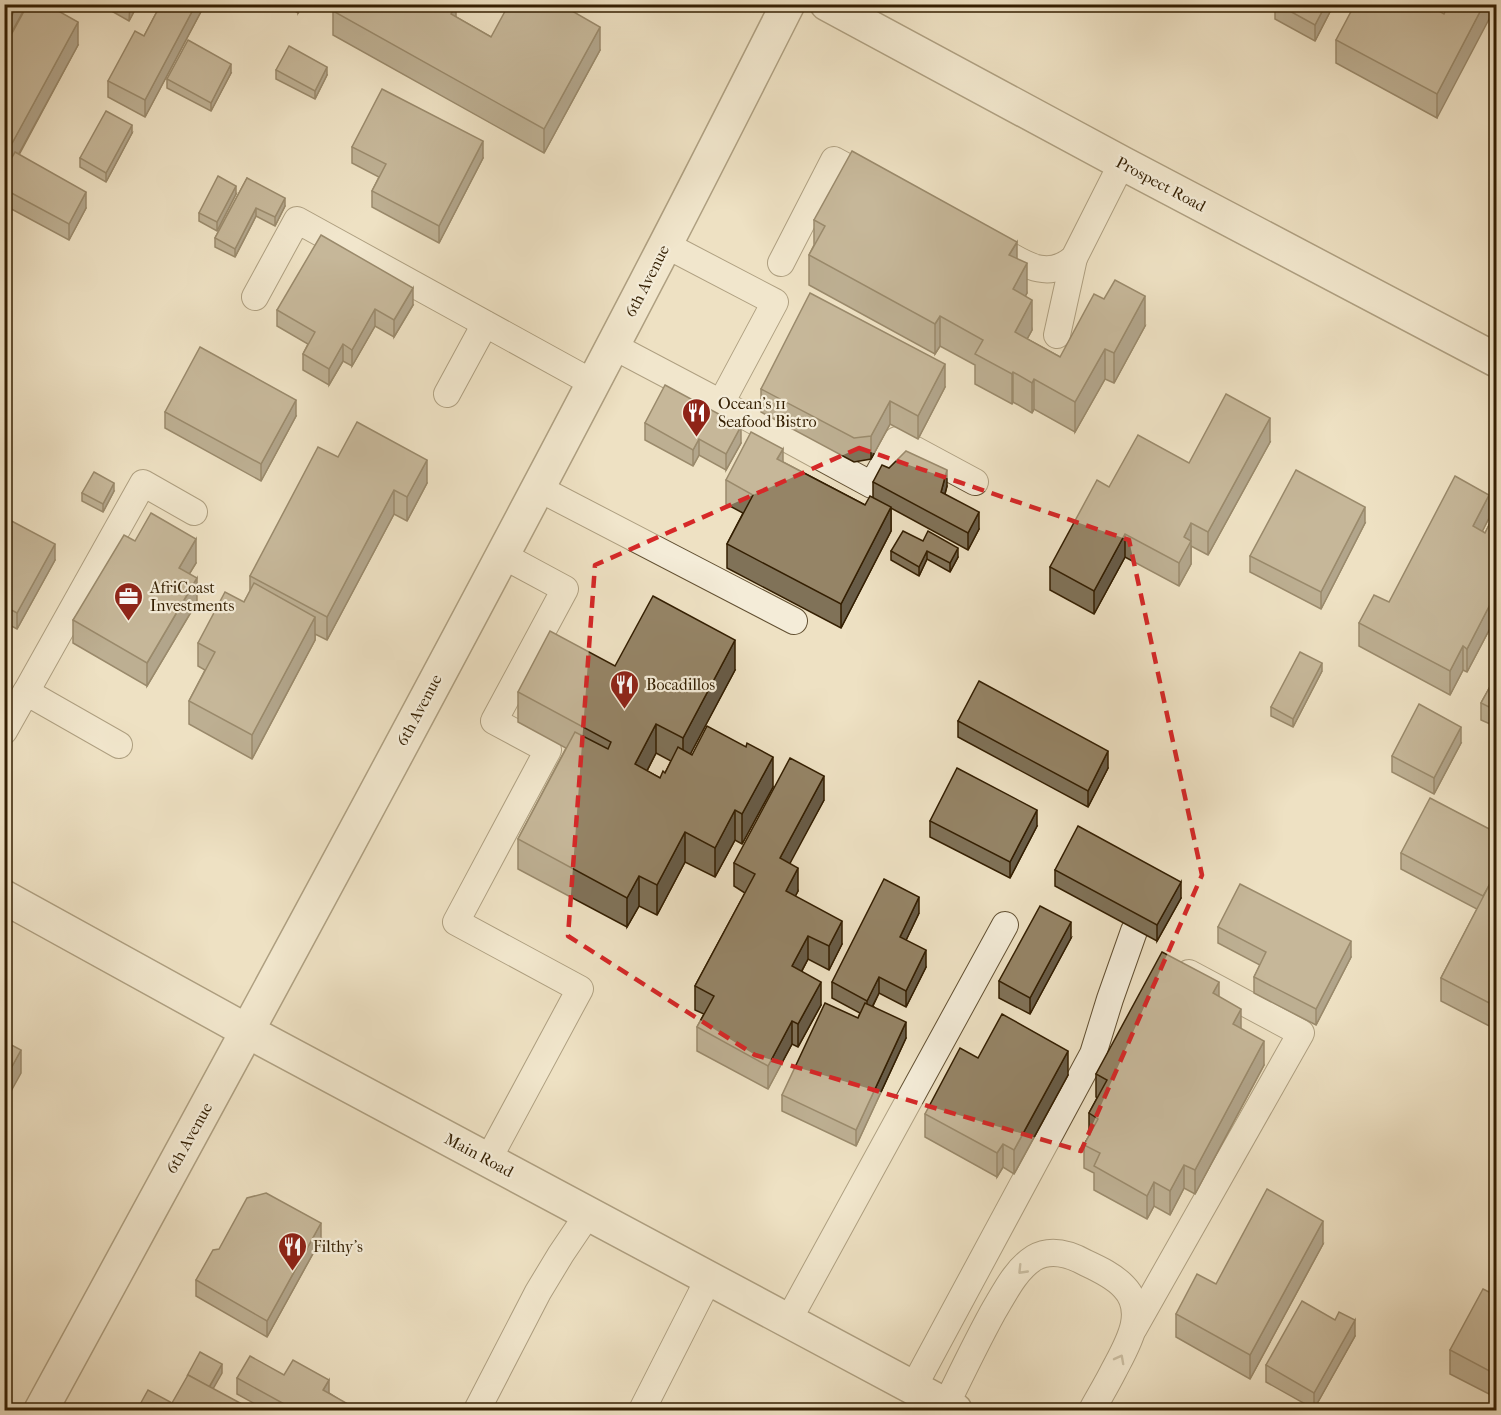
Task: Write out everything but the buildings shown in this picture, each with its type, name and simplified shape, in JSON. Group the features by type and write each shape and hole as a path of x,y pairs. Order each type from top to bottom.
{"street":[{"name":"6th Avenue","path":"41,1410 538,488 666,245 788,4"},
{"name":"Prospect Road","path":"827,4 1122,164 1497,360"},
{"name":"Main Road","path":"4,897 950,1408"}],"lane":[{"path":"781,263 834,160 895,193"},
{"path":"1057,335 1074,258 1122,164"},
{"path":"255,297 297,220 593,383"},
{"path":"975,236 1036,268 1057,269 1074,258"},
{"path":"666,245 776,302 721,403"},
{"path":"447,394 485,324"},
{"path":"613,346 872,485 897,440 975,482"},
{"path":"4,731 143,483 194,512"},
{"path":"538,488 794,621"},
{"path":"488,1160 580,989 456,922 548,750 494,721 565,589 502,555"},
{"path":"26,692 119,745"},
{"path":"788,1321 1005,924"},
{"path":"913,1388 1094,1054 1134,931"},
{"path":"1092,1410 1128,1345 1134,1328 1301,1033 1189,973"},
{"path":"477,1410 518,1335 538,1292 588,1214"},
{"path":"950,1408 983,1331 1012,1281 1035,1258 1048,1254 1072,1255 1117,1280 1126,1288 1132,1299 1135,1311 1134,1328"},
{"path":"642,1410 709,1278"}],"highlighted area":[{"path":"859,448 1129,540 1202,875 1081,1151 755,1055 568,936 595,565"}],"place":[{"name":"Ocean's 11 Seafood Bistro","path":"697,438"},
{"name":"AfriCoast Investments","path":"129,622"},
{"name":"Bocadillos","path":"625,710"},
{"name":"Filthy's","path":"292,1272"}]}
